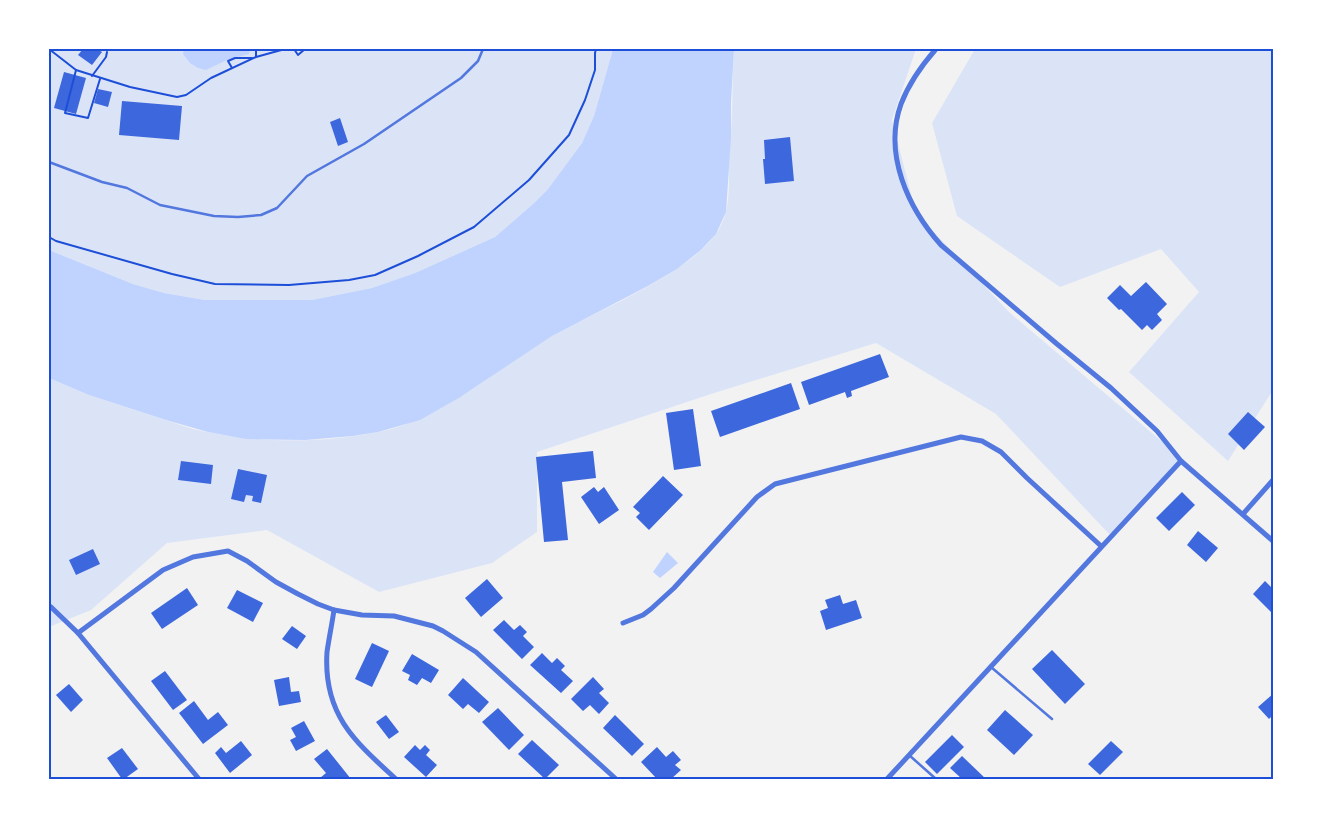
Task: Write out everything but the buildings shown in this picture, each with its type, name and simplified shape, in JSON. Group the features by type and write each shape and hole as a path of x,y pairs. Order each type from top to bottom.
{"street":[{"path":"936,49 909,86 896,126 898,161 902,182 915,211 926,229 941,245 1111,388 1156,431 1180,461 1273,541"},
{"path":"623,623 643,615 674,588 757,497 771,486 786,480 961,438 982,440 1002,452 1027,478 1101,546"},
{"path":"887,779 1180,461"},
{"path":"1243,514 1273,480"},
{"path":"78,633 163,570 193,558 228,551 247,560 276,582 318,604 334,610 362,615 394,616 433,626 450,635 476,652 616,779"},
{"path":"52,607 78,633 199,779"},
{"path":"334,610 327,652 328,681 335,710 350,732 377,762 396,779"}],"lane":[{"path":"49,162 102,182 127,188 160,205 214,216 238,217 261,215 277,208 307,176 364,144 461,78 478,61 483,49"},
{"path":"990,666 1052,719"},
{"path":"909,755 936,779"}],"path":[{"path":"49,49 76,70 92,76 177,97 186,95 211,78 255,57 285,49"},
{"path":"255,57 256,49"},
{"path":"294,49 298,55 305,49"},
{"path":"49,237 56,241 172,274 215,284 289,284 349,280 376,275 474,227 529,180 569,135 585,100 595,70 596,49"},
{"path":"92,76 106,57 107,52"},
{"path":"232,68 228,60 255,57"},
{"path":"76,70 65,113 88,118 100,78"}],"shaded area":[{"path":"49,49 613,49 594,116 582,143 548,189 495,237 415,273 372,288 312,300 205,300 164,293 133,284 49,250"},
{"path":"734,49 916,49 892,120 916,213 1010,313 1185,461 1110,535 996,414 876,343 711,394 537,452 537,532 492,563 379,592 267,530 167,543 91,610 49,627 49,378 89,395 193,429 239,437 286,440 332,439 378,432 402,426 425,416 468,392 552,336 619,302 670,273 692,258 710,242 721,225 727,206"},
{"path":"975,49 1273,49 1273,390 1228,461 1129,372 1199,292 1161,249 1060,287 957,216 932,123"}],"water":[{"path":"184,49 250,49 249,54 227,60 206,70 190,63 183,54"},
{"path":"613,49 734,49 726,212 716,234 701,250 677,269 552,336 459,398 420,420 378,432 305,440 246,439 208,432 166,420 89,395 49,378 49,250 133,284 164,293 205,300 312,300 372,288 415,273 495,237 548,189 582,143 594,116"},
{"path":"667,552 678,563 660,578 653,572"}]}
